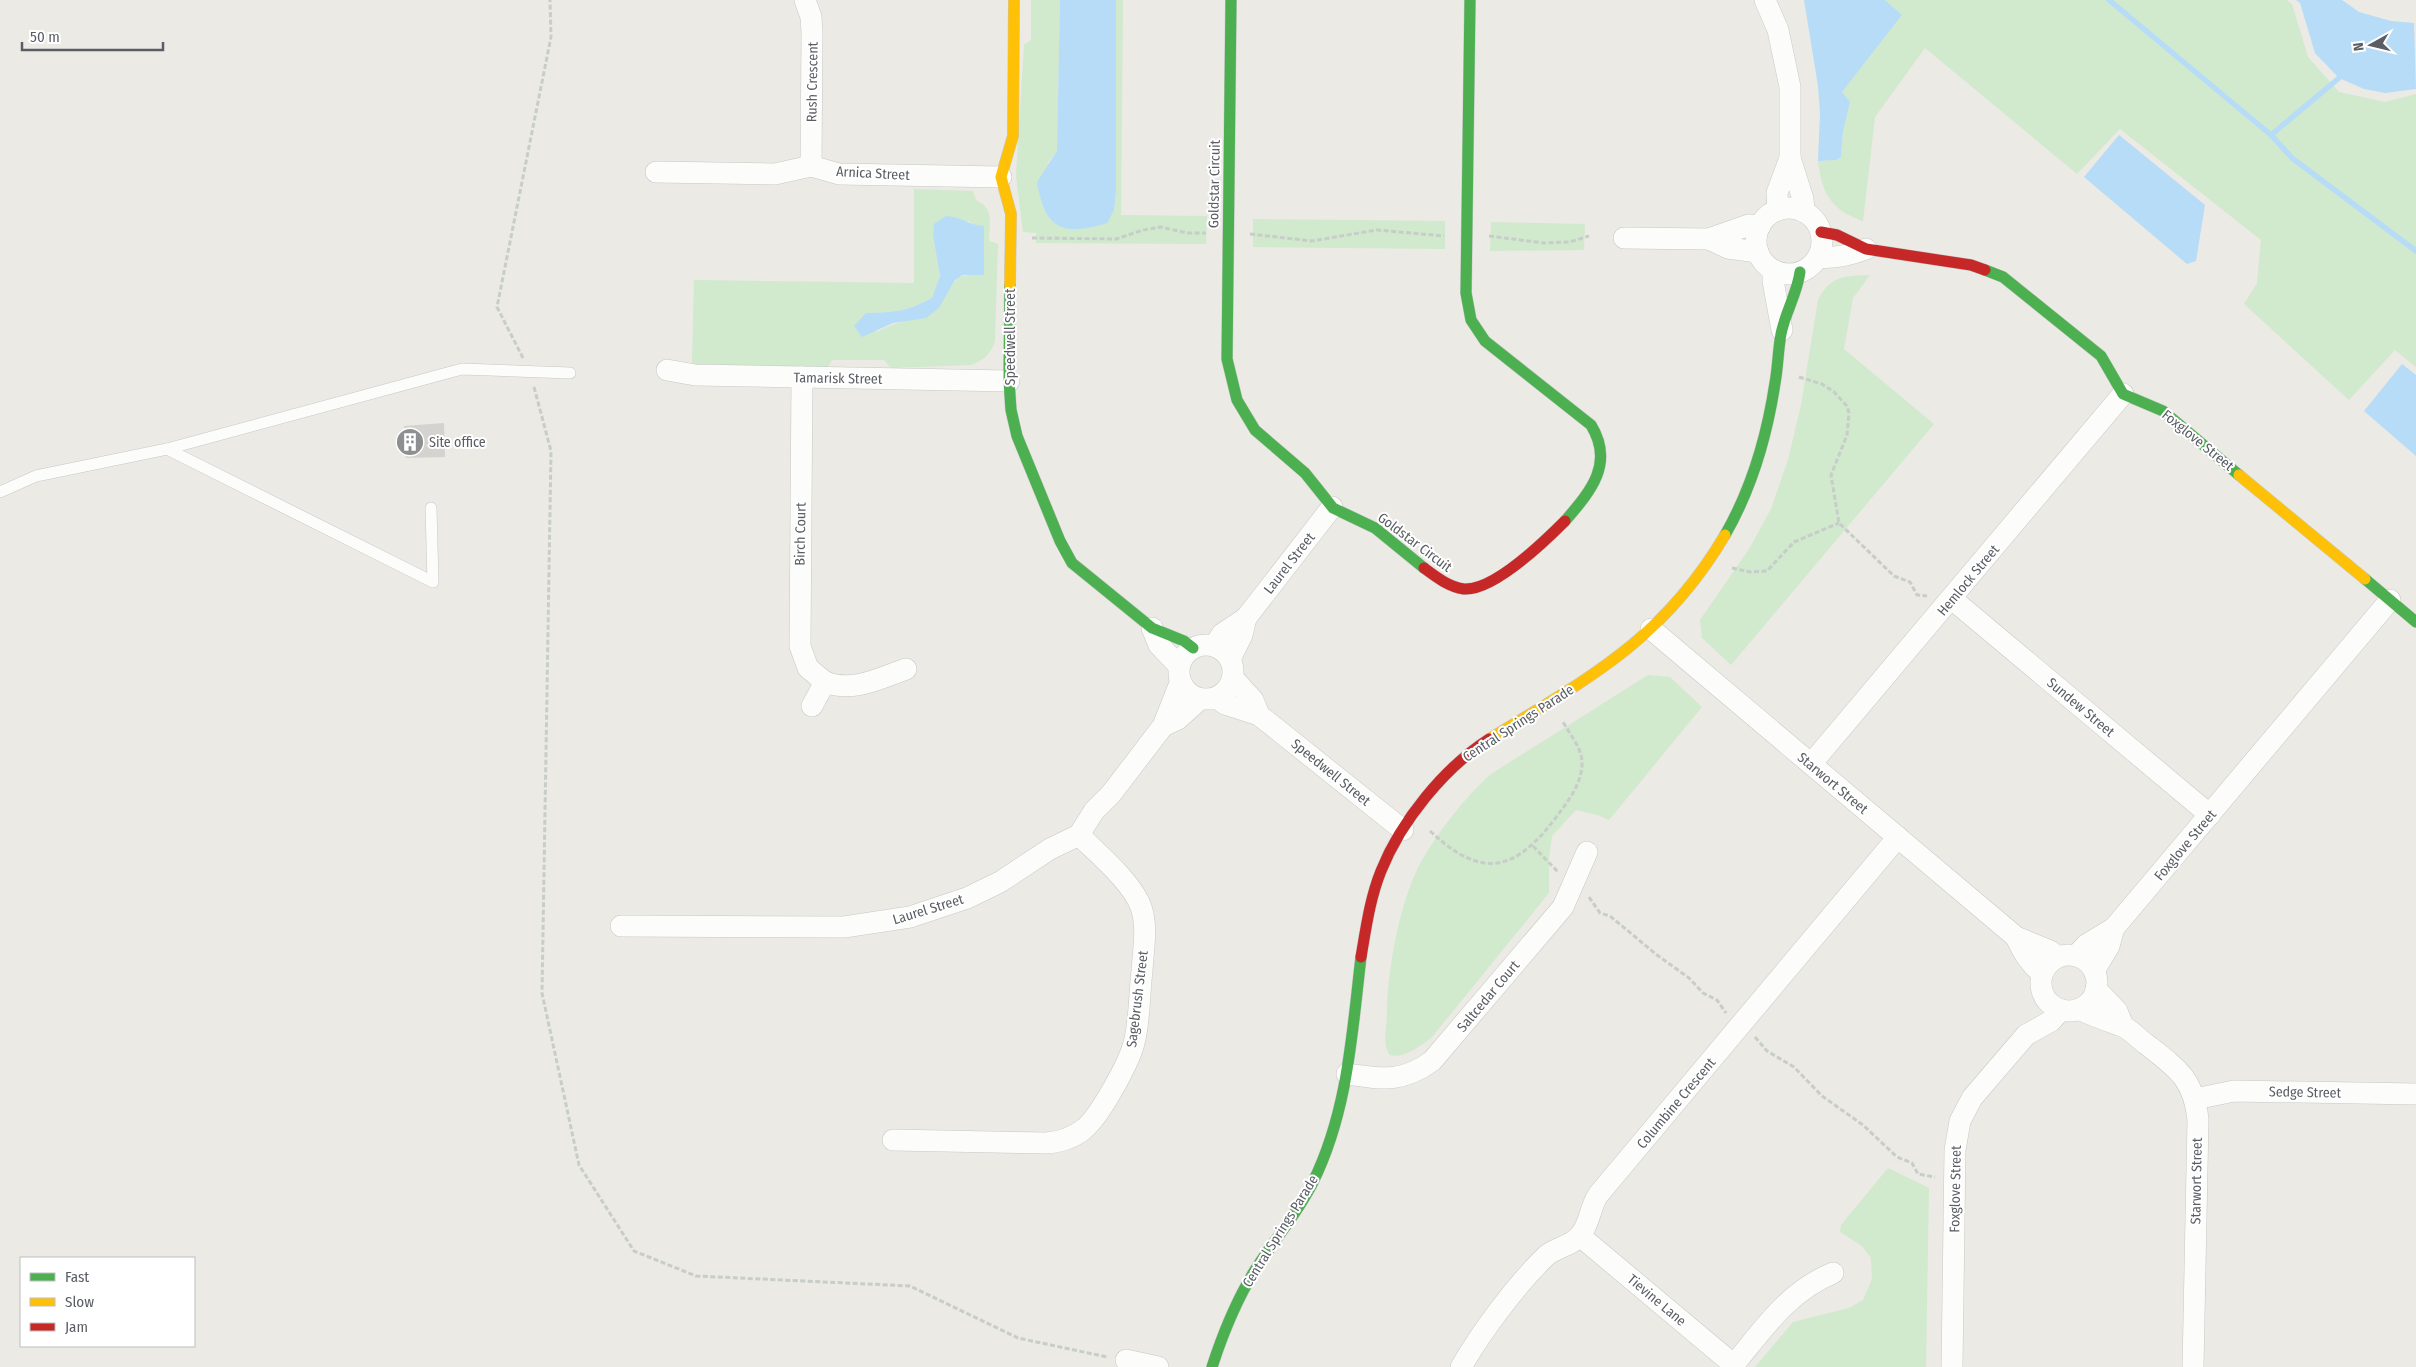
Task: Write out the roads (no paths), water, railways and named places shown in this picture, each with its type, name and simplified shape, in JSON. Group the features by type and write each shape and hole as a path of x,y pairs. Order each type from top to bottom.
{"street":[{"name":"Rush Crescent","path":"805,0 811,17 812,33 811,166"},
{"path":"1001,177 1013,136 1014,0"},
{"name":"Goldstar Circuit","path":"1231,0 1229,372 1240,406 1249,422 1266,442 1304,471 1332,507 1380,532 1448,585 1468,589 1480,587 1497,579 1543,544 1581,503 1594,484 1600,469 1599,440 1591,426 1486,341 1471,320 1466,293 1470,0"},
{"path":"1765,0 1778,30 1785,57 1790,87 1790,158 1803,199 1804,212"},
{"path":"1778,210 1778,193 1790,158"},
{"name":"Arnica Street","path":"656,172 775,174 811,166 839,174 1001,177"},
{"name":"Speedwell Street","path":"1001,177 1011,214 1009,381 1011,410 1017,436 1066,553 1082,573 1152,628 1184,641 1217,658 1253,700 1259,715"},
{"path":"1787,208 1804,212 1817,224 1821,232 1822,248 1814,264 1791,275 1773,271 1761,260 1758,252 1757,234 1760,226 1770,213 1778,210 1787,208"},
{"path":"1624,238 1709,239 1749,226 1760,226"},
{"path":"1821,232 1844,237 1866,249 1971,265 2003,277 2101,356 2124,394"},
{"path":"1709,239 1728,248 1758,252"},
{"path":"1818,257 1828,258 1850,255 1866,249"},
{"name":"Central Springs Parade","path":"1773,271 1772,282 1782,330"},
{"name":"Central Springs Parade","path":"1212,1367 1232,1312 1248,1281 1309,1189 1340,1104 1347,1074 1357,981 1368,915 1385,863 1403,830 1444,775 1457,762 1472,750 1583,681 1651,629 1705,567 1725,536 1757,462 1767,424 1782,330 1798,288 1800,272"},
{"name":"Tamarisk Street","path":"667,370 695,376 1009,381"},
{"name":"Birch Court","path":"802,377 800,646 808,668 825,682"},
{"name":"Hemlock Street","path":"1811,764 2124,394"},
{"name":"Foxglove Street","path":"2124,394 2163,411 2416,622"},
{"name":"Laurel Street","path":"1217,658 1242,635 1246,618 1332,507"},
{"name":"Sundew Street","path":"1952,599 2210,815"},
{"name":"Foxglove Street","path":"2067,957 2114,928 2390,600"},
{"name":"Speedwell Street","path":"1152,628 1159,645 1192,696 1259,715 1403,830"},
{"name":"Starwort Street","path":"1651,629 2016,937 2067,957"},
{"path":"1079,835 1094,811 1111,794 1163,726 1182,658 1217,658 1224,693 1208,699 1178,719 1163,726"},
{"path":"812,706 825,682 834,685 855,686 906,669"},
{"name":"Laurel Street","path":"621,926 808,928 877,924 910,917 967,898 1000,882 1050,849 1079,835"},
{"name":"Sagebrush Street","path":"893,1140 1046,1143 1067,1140 1086,1128 1116,1082 1130,1056 1136,1033 1144,941 1144,917 1134,894 1079,835"},
{"name":"Columbine Crescent","path":"1580,1236 1598,1195 1898,837"},
{"name":"Saltcedar Court","path":"1347,1074 1378,1078 1399,1078 1420,1070 1432,1061 1563,907 1587,852"},
{"name":"Foxglove Street","path":"2095,980 2114,928"},
{"name":"Starwort Street","path":"2016,937 2023,954 2032,966 2042,974"},
{"path":"2067,957 2084,959 2095,980 2087,1005 2070,1010 2053,1007 2043,995 2041,988 2042,974 2046,967 2067,957"},
{"name":"Starwort Street","path":"2095,980 2117,1011 2123,1026 2182,1074 2187,1080 2195,1099 2198,1120 2193,1367"},
{"name":"Foxglove Street","path":"2026,1035 2029,1022 2043,995"},
{"name":"Foxglove Street","path":"1952,1367 1955,1150 1960,1121 1972,1098 2026,1035 2070,1010"},
{"name":"Starwort Street","path":"2070,1010 2110,1024 2123,1026"},
{"name":"Sedge Street","path":"2195,1099 2234,1091 2416,1094"},
{"path":"1461,1367 1492,1320 1542,1260 1556,1248 1574,1241 1580,1236"},
{"name":"Tievine Lane","path":"1580,1236 1733,1366"},
{"path":"1733,1366 1792,1298 1814,1280 1833,1273"},
{"path":"1126,1360 1158,1367"}],"lane":[{"path":"0,492 36,476 167,449 462,369 570,373"},
{"path":"167,449 433,582 432,508"}],"water":[{"path":"1060,0 1116,0 1116,191 1114,210 1107,223 1078,229 1067,229 1051,219 1040,198 1037,182 1057,151"},
{"path":"1804,0 1885,0 1902,15 1842,92 1850,102 1843,131 1841,157 1836,160 1818,161 1820,113 1818,86"},
{"path":"2296,0 2342,0 2359,12 2391,21 2414,23 2416,89 2385,93 2364,89 2339,78 2315,53 2300,3"},
{"path":"2119,135 2205,205 2196,261 2187,264 2084,177"},
{"path":"946,216 974,225 984,226 984,275 963,275 955,280 939,308 926,318 893,323 862,337 854,326 866,313 900,310 915,306 932,298 940,276 933,236 934,224"},
{"path":"2402,364 2416,375 2416,456 2364,411"}],"waterway":[{"path":"2109,0 2271,135 2292,158 2416,251"},
{"path":"2271,135 2339,78"}],"place":[{"name":"Site office","path":"410,442"}]}
